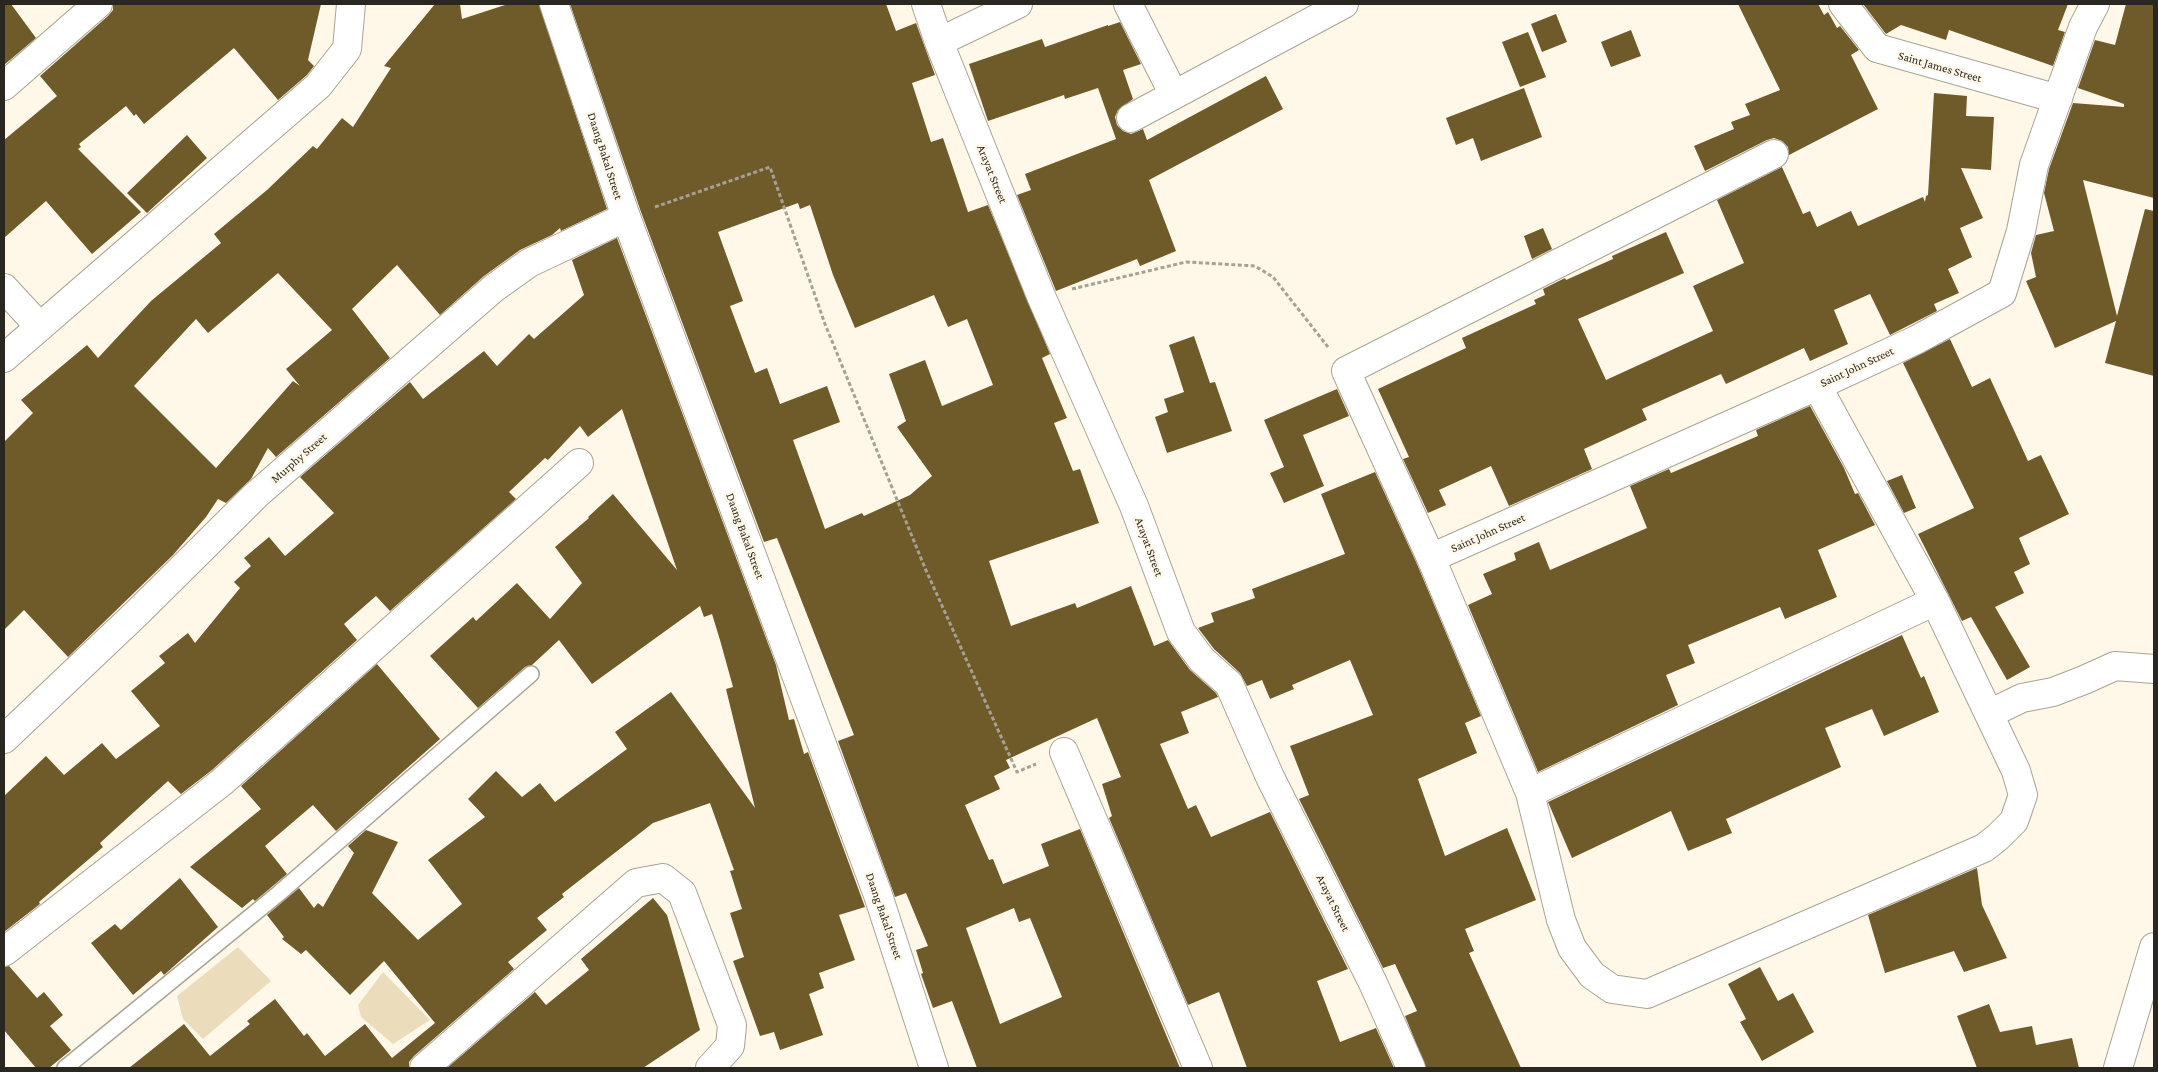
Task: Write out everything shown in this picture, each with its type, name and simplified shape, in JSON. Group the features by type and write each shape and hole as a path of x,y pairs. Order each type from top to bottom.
{"street":[{"path":"4,86 98,4"},
{"path":"4,358 318,86 347,49 351,4"},
{"name":"Daang Bakal Street","path":"554,4 626,218 878,895 934,1068"},
{"name":"Arayat Street","path":"926,4 939,42 1041,296 1134,506 1181,632 1202,660 1229,684 1270,776 1373,983 1411,1068"},
{"path":"939,42 1018,4"},
{"path":"1128,4 1174,95"},
{"path":"1131,118 1344,4"},
{"name":"Saint James Street","path":"1844,4 1877,48 2058,100"},
{"name":"Saint John Street","path":"1431,558 1817,386 1916,340 2002,293 2021,231 2034,165 2083,26 2095,4"},
{"path":"1774,154 1346,371 1431,558 1530,793 1561,920 1572,948 1592,974 1612,989 1647,994 1984,848 1998,837 2014,820 2023,795 2016,771 1935,601 1817,386"},
{"name":"Murphy Street","path":"4,739 138,612 256,495 494,288 529,263 626,218"},
{"path":"4,288 40,327"},
{"path":"4,952 222,782 579,463"},
{"path":"1530,793 1935,601"},
{"path":"1988,714 2022,698 2052,692 2115,666 2154,669"},
{"path":"1064,752 1198,1068"},
{"path":"424,1068 636,883 663,878 682,893 732,1025 730,1046 710,1068"},
{"path":"2118,1068 2154,947"}],"lane":[{"path":"65,1068 278,894 531,674"}],"path":[{"path":"626,218 770,167 825,324 925,568 1017,772"},
{"path":"1041,296 1186,262 1256,266 1274,277 1346,371"}],"shaded area":[{"path":"238,947 271,981 203,1039 183,1019 177,996"},
{"path":"383,972 430,1020 393,1044 361,1017 358,1005"}],"building":[{"path":"4,4 11,4 36,38 4,65"},
{"path":"113,4 321,4 308,60 314,66 307,75 278,100 234,48 144,124 126,106 79,144 81,147 78,149 141,212 92,254 46,201 4,238 4,140 57,96 40,76 108,16 113,10"},
{"path":"435,4 460,4 462,19 508,4 539,4 607,209 561,231 560,228 552,235 520,250 484,276 440,315 397,265 352,309 390,358 276,457 268,448 251,479 226,503 218,499 206,517 173,555 68,657 24,610 4,630 4,442 33,413 21,400 87,345 98,358 151,301 221,243 214,234 267,190 313,146 317,149 342,118 353,127 391,68 384,66","holes":["278,273 332,330 286,369 300,386 293,381 216,468 134,386 196,319 208,333"]},
{"path":"570,4 886,4 896,31 916,23 935,75 912,83 931,142 943,138 968,212 988,205 1050,354 1042,358 1067,418 1054,423 1073,471 1080,469 1099,523 989,561 1011,626 1075,603 1077,608 1131,586 1154,646 1168,640 1190,670 1218,697 1181,712 1189,733 1160,744 1188,809 1196,805 1211,837 1270,812 1348,969 1317,981 1340,1042 1376,1028 1394,1068 1247,1068 1219,992 1188,1005 1109,818 1112,816 1102,784 1121,777 1097,718 1006,760 1010,768 994,776 1000,789 965,805 989,860 993,859 1003,884 1049,866 1041,844 1080,829 1180,1068 977,1068 952,1001 933,1008 921,974 923,973 916,950 928,946 906,893 895,897 838,741 854,735 777,538 764,542 641,212","holes":["798,203 800,209 810,205 833,275 855,328 934,295 948,327 967,319 993,385 942,406 925,360 889,374 906,421 897,427 932,476 910,495 864,516 862,513 825,529 793,440 840,422 827,386 780,404 767,368 755,373 730,306 743,301 718,232","1014,908 1019,922 1030,918 1062,997 1000,1024 966,928"]},
{"path":"1738,4 1818,4 1824,15 1828,12 1837,28 1840,26 1859,50 1851,55 1878,109 1789,155 1788,147 1782,141 1774,138 1705,171 1694,146 1734,129 1731,122 1750,115 1745,104 1780,90"},
{"path":"1863,4 2068,4 2058,30 2065,32 2053,66 1949,30 1946,40 1901,25 1886,34"},
{"path":"2126,4 2154,4 2154,198 2083,180 2117,316 2145,209 2154,211 2154,376 2105,363 2116,321 2055,348 2026,281 2036,277 2031,253 2036,235 2054,231 2044,193 2049,169 2073,103 2124,107 2124,104 2078,88 2095,40 2115,45"},
{"path":"1556,14 1567,42 1542,52 1531,24"},
{"path":"1120,22 1141,64 1123,70 1133,99 1118,110 1115,117 1117,125 1123,131 1131,134 1143,129 1147,140 1266,76 1283,109 1149,180 1176,251 1140,266 1137,259 1056,291 1017,195 1031,190 1025,174 1116,139 1098,88 1065,99 1064,95 988,121 969,64 1042,39 1045,47"},
{"path":"1631,30 1641,56 1611,67 1601,42"},
{"path":"1528,32 1546,77 1520,87 1502,42"},
{"path":"1524,88 1542,137 1481,161 1473,138 1456,145 1446,118"},
{"path":"1934,93 1967,96 1966,116 1994,117 1991,170 1961,168 1983,218 1960,228 1972,257 1948,269 1959,293 1934,304 1937,311 1890,335 1870,294 1834,310 1848,344 1810,361 1804,348 1726,384 1721,374 1642,409 1647,420 1584,449 1592,469 1509,506 1491,466 1439,490 1446,505 1428,513 1403,459 1409,457 1378,389 1466,348 1462,338 1536,304 1534,300 1545,295 1543,289 1613,259 1612,256 1666,232 1684,273 1578,319 1606,380 1713,331 1693,286 1744,263 1717,200 1782,167 1803,214 1810,211 1817,227 1851,211 1858,226 1923,197 1925,202 1928,195"},
{"path":"187,135 207,158 147,213 127,193"},
{"path":"1543,228 1552,249 1532,259 1524,236"},
{"path":"617,238 776,665 789,720 794,719 804,754 808,752 865,907 839,915 855,960 819,973 824,988 809,994 823,1035 780,1050 774,1032 760,1036 733,961 744,957 730,913 742,909 730,871 734,870 710,803 653,823 562,894 564,897 537,918 547,930 508,962 514,969 414,1056 409,1062 409,1068 129,1068 184,1024 210,1056 250,1024 247,1021 275,999 304,1036 307,1033 325,1056 365,1024 392,1058 435,1023 384,961 350,995 306,950 301,954 282,939 284,937 267,915 299,888 314,908 318,903 323,907 354,853 348,846 366,830 398,842 372,893 418,940 462,904 428,860 485,817 468,799 496,771 522,797 540,783 555,802 627,749 615,732 671,692 755,808 726,689 733,687 712,614 704,617 700,606 592,684 559,640 532,665 525,667 478,708 430,656 473,617 476,621 517,583 550,619 582,583 555,547 589,518 613,494 677,570 622,409 588,437 580,426 548,460 545,458 509,492 516,499 390,611 376,596 344,624 357,640 212,770 181,794 168,781 100,843 103,847 39,902 40,904 4,932 4,796 46,756 64,775 102,743 116,759 160,726 131,691 165,663 159,656 188,633 195,643 240,588 234,582 251,566 244,558 269,537 285,556 334,513 300,477 410,382 423,399 484,351 497,366 529,334 534,339 584,295 572,260"},
{"path":"1194,336 1210,383 1215,382 1232,431 1167,453 1155,417 1168,412 1164,399 1184,392 1169,345"},
{"path":"1950,339 1972,387 1990,378 2028,461 2041,455 2069,514 2019,538 2030,564 2014,572 2024,593 1995,607 2030,667 2007,680 1971,617 1962,621 1918,534 1974,508 1903,363"},
{"path":"1337,389 1349,416 1303,435 1324,486 1284,503 1270,473 1284,467 1264,420"},
{"path":"1810,406 1844,468 1855,494 1858,493 1875,525 1818,550 1837,597 1785,619 1780,607 1688,645 1695,663 1666,675 1678,705 1538,772 1468,605 1492,594 1483,574 1516,560 1514,553 1539,542 1550,570 1647,528 1630,486 1669,469 1671,473 1758,436 1756,430"},
{"path":"1375,472 1417,564 1481,716 1465,723 1477,753 1418,779 1445,856 1507,828 1536,900 1465,929 1474,951 1469,953 1521,1068 1426,1068 1405,1016 1417,1011 1395,964 1383,968 1299,799 1309,795 1290,746 1373,715 1350,660 1292,685 1294,689 1270,699 1262,680 1247,686 1240,673 1214,649 1198,628 1214,622 1211,613 1255,598 1252,589 1345,554 1321,494"},
{"path":"1902,475 1916,508 1904,513 1887,481"},
{"path":"1902,635 1921,678 1924,676 1939,712 1884,736 1872,709 1825,728 1841,767 1726,819 1732,833 1688,851 1671,811 1572,858 1548,802"},
{"path":"377,664 440,739 336,831 313,805 265,846 287,874 255,901 253,899 242,908 190,867 261,809 241,786"},
{"path":"1977,868 1982,905 2007,958 1964,972 1954,951 1885,973 1868,915"},
{"path":"180,878 218,927 164,975 161,971 133,995 91,943 115,924 121,930"},
{"path":"653,898 667,915 700,1030 643,1068 447,1068 535,992 546,1005 589,970 581,959"},
{"path":"9,966 37,998 44,992 63,1015 50,1026 71,1050 49,1068 36,1068 4,1030 4,967"},
{"path":"1760,967 1778,1001 1793,993 1814,1032 1762,1061 1740,1022 1746,1019 1728,984"},
{"path":"1989,1004 2000,1032 2032,1026 2036,1045 2072,1038 2079,1068 1977,1068 1957,1016"}]}
